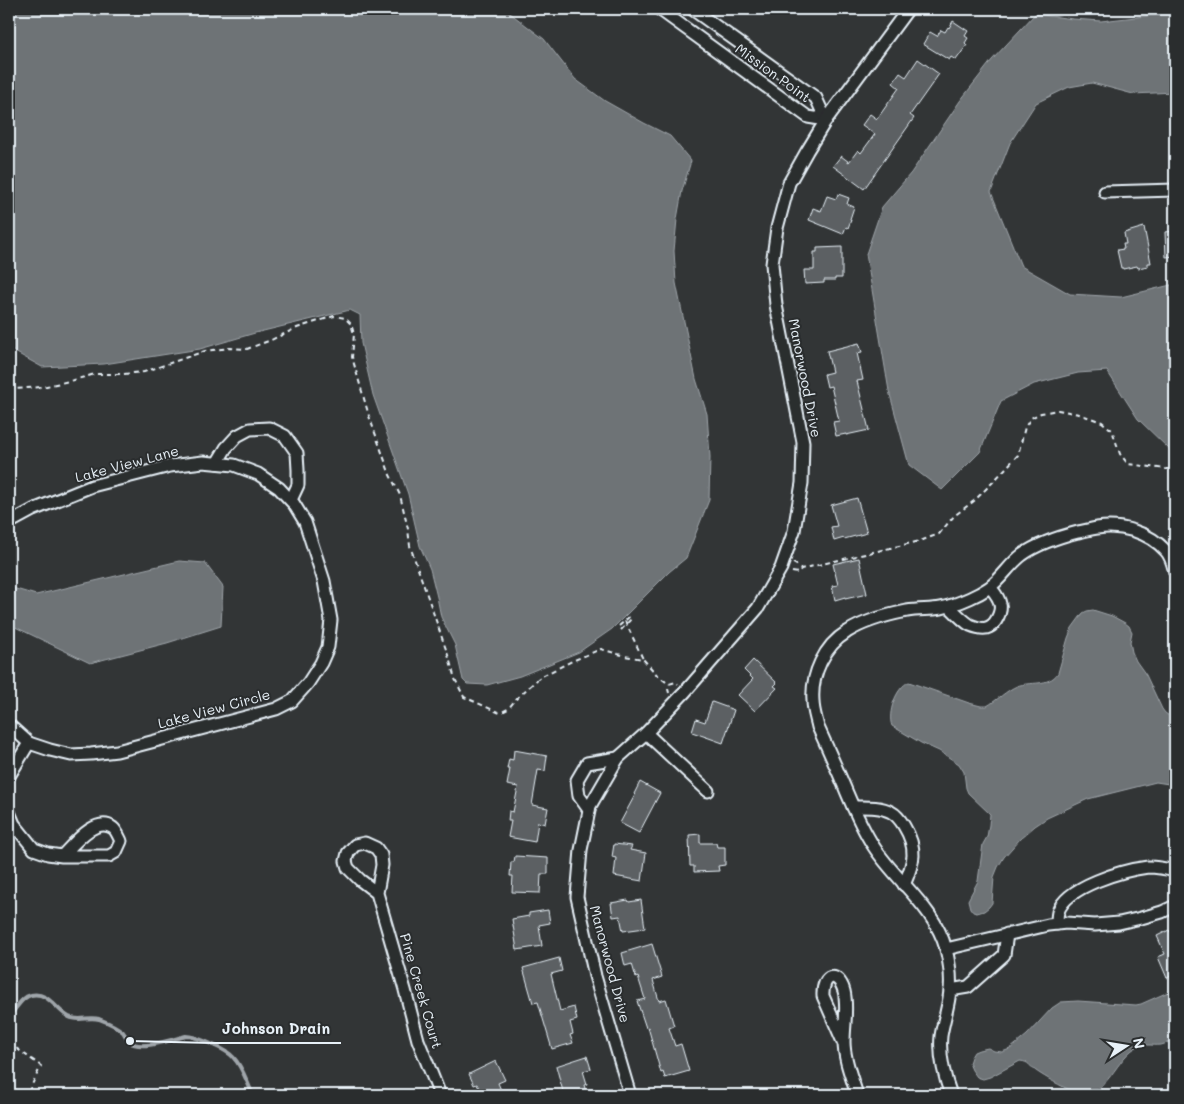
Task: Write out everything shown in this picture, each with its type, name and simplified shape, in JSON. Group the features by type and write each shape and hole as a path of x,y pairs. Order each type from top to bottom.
{"street":[{"name":"Mission Point","path":"659,9 808,117 826,120"},
{"name":"Mission Point","path":"692,9 816,98 826,120"},
{"name":"Manorwood Drive","path":"630,1095 595,976 577,897 580,850 590,806 618,758 646,733 685,692 758,608 781,568 794,531 802,483 802,442 776,305 772,264 777,228 789,183 826,120 908,9"},
{"path":"1105,192 1175,190"},
{"path":"217,463 236,436 250,429 269,428 285,436 297,453 298,485 291,500"},
{"name":"Lake View Lane","path":"9,523 32,510 92,486 170,466 203,462 217,463 234,465 258,474"},
{"name":"Lake View Circle","path":"9,726 28,743 71,755 91,754 117,751 276,709 292,702 308,683 321,663 328,647 331,620 324,581 306,522 291,500 279,488 258,474"},
{"path":"951,1095 940,1050 941,1034 950,990 950,966 946,949 934,921 880,856 853,807 818,726 814,712 814,686 821,662 827,651 838,639 859,625 907,611 941,608 958,604 990,587 1016,560 1037,546 1061,536 1097,528 1114,527 1137,531 1149,537 1167,552 1175,572"},
{"path":"950,606 970,624 982,628 989,627 999,615 1001,606 998,597 990,587"},
{"path":"646,733 708,791"},
{"path":"9,776 28,743"},
{"path":"589,810 579,796 577,780 587,763 618,758"},
{"path":"853,807 879,808 894,813 902,822 912,842 914,854 911,870 904,885"},
{"path":"9,812 14,824 34,849 48,854 62,856 109,856 116,852 121,841 114,828 105,824 93,827 62,856"},
{"path":"1057,924 1061,906 1073,894 1098,880 1125,871 1151,867 1175,871"},
{"name":"Pine Creek Court","path":"377,894 406,990 418,1040 440,1095"},
{"path":"946,949 1048,925 1119,923 1162,912 1175,906"},
{"path":"950,990 968,987 1004,956 1007,934"},
{"path":"844,1044 823,996 825,981 832,977 841,983 844,992 844,1044 857,1095"}],"path":[{"path":"781,568 798,573 801,569 920,541 938,534 954,516 974,501 1018,455 1025,427 1031,418 1041,413 1058,410 1079,414 1102,422 1112,430 1120,454 1128,464 1175,469"},
{"path":"619,626 631,617 621,630"},
{"path":"625,621 643,659 658,676 669,684 676,682 685,692"},
{"path":"471,701 500,713 508,709 540,677 601,649 643,659"},
{"path":"9,1043 41,1066 27,1095"}],"shaded area":[{"path":"9,9 506,10 544,39 575,79 605,101 670,136 691,161 682,191 677,219 674,251 676,283 696,379 707,414 710,457 709,500 686,558 669,572 612,629 579,652 520,676 487,685 467,684 463,680 455,645 441,617 430,569 420,546 408,494 373,395 361,343 360,315 350,310 255,333 200,349 104,364 42,367 13,351 9,347"},
{"path":"1175,9 1175,92 1133,94 1092,83 1069,87 1036,103 1010,143 991,192 1021,266 1070,294 1121,297 1175,284 1175,450 1170,450 1138,419 1107,371 1078,373 1034,384 1001,401 980,452 942,490 909,465 889,391 866,254 882,207 911,173 960,101 992,60 1035,14 1101,21 1162,14"},
{"path":"179,561 205,563 223,587 221,626 167,643 90,663 9,624 9,587 36,595"},
{"path":"1093,610 1112,616 1129,626 1132,632 1130,642 1132,652 1136,661 1146,675 1162,709 1175,720 1175,785 1156,782 1088,799 1047,818 1020,839 1004,857 994,877 992,903 984,911 973,912 968,900 978,881 983,844 987,837 990,814 968,793 964,772 959,764 892,726 891,715 894,701 900,689 909,682 969,703 987,706 1017,686 1049,680 1058,673 1072,628 1083,613"},
{"path":"1175,989 1175,1038 1163,1045 1138,1046 1127,1054 1108,1080 1093,1092 1072,1091 1036,1071 1028,1063 1020,1061 983,1079 977,1077 969,1063 974,1052 979,1050 988,1048 1002,1052 1010,1049 1027,1035 1052,1008 1061,1002 1078,1001 1136,1005"}],"building":[{"path":"953,21 968,31 965,36 968,38 965,43 967,45 956,60 951,57 949,60 923,44 930,32 937,36 941,30 945,32"},
{"path":"918,59 939,74 910,115 914,118 864,189 833,166 841,156 849,162 858,150 861,153 875,134 862,125 870,114 877,119 899,88 893,83 900,73 906,77"},
{"path":"838,194 849,198 847,204 854,207 848,228 846,227 843,234 809,220 813,208 821,211 827,196 836,199"},
{"path":"1144,227 1151,263 1148,263 1148,266 1138,268 1137,266 1121,268 1117,250 1124,249 1123,244 1126,244 1124,233"},
{"path":"1175,231 1175,256 1166,257 1165,232"},
{"path":"842,247 842,278 824,280 824,283 805,284 804,270 814,270 814,252 817,252 817,248"},
{"path":"859,343 862,352 857,353 863,380 857,381 869,430 836,436 833,422 839,421 831,386 827,387 824,374 832,372 827,351"},
{"path":"857,498 867,533 834,541 831,527 837,526 831,505"},
{"path":"859,558 867,594 835,600 832,586 838,585 833,564"},
{"path":"753,660 777,683 774,686 777,688 755,711 738,695 753,679 744,670"},
{"path":"712,702 734,710 723,743 692,732 696,719 705,722"},
{"path":"514,750 547,756 545,771 538,770 532,805 548,808 545,824 538,822 535,842 508,837 511,821 508,821 509,811 513,812 518,787 507,785 510,769 507,769 509,759 513,760"},
{"path":"640,782 660,793 639,833 620,823"},
{"path":"700,834 700,843 716,843 717,847 725,847 725,865 718,866 719,871 694,872 694,866 690,866 689,835"},
{"path":"614,844 632,846 630,850 646,853 642,881 614,876 616,858 612,857"},
{"path":"515,856 548,858 548,874 541,874 540,893 512,892 513,876 510,876 511,862 514,862"},
{"path":"628,900 629,902 641,900 645,928 623,931 620,916 613,917 611,903"},
{"path":"548,910 550,923 539,925 542,946 517,950 512,919 529,916 529,913"},
{"path":"1169,930 1170,932 1175,930 1175,974 1167,978 1158,957 1165,954 1157,936"},
{"path":"652,944 662,977 653,980 659,1001 666,999 674,1026 669,1028 675,1046 681,1044 689,1071 665,1078 663,1072 661,1073 648,1027 646,1028 637,1001 645,999 638,977 636,978 632,964 625,966 622,953"},
{"path":"559,958 562,971 551,974 560,1011 574,1007 577,1020 570,1022 573,1034 570,1035 573,1043 552,1049 538,1002 533,1003 523,968"},
{"path":"587,1056 591,1069 583,1071 587,1084 584,1085 586,1092 564,1095 556,1066"},
{"path":"496,1061 505,1080 498,1083 503,1095 482,1095 477,1084 474,1085 469,1074"}],"waterway":[{"path":"9,1016 24,998 37,995 47,998 69,1017 76,1019 95,1018 112,1024 121,1030 130,1042 135,1044 149,1045 186,1036 195,1037 231,1055 240,1065 253,1095"}],"place":[{"name":"Johnson Drain","path":"130,1041"}]}
